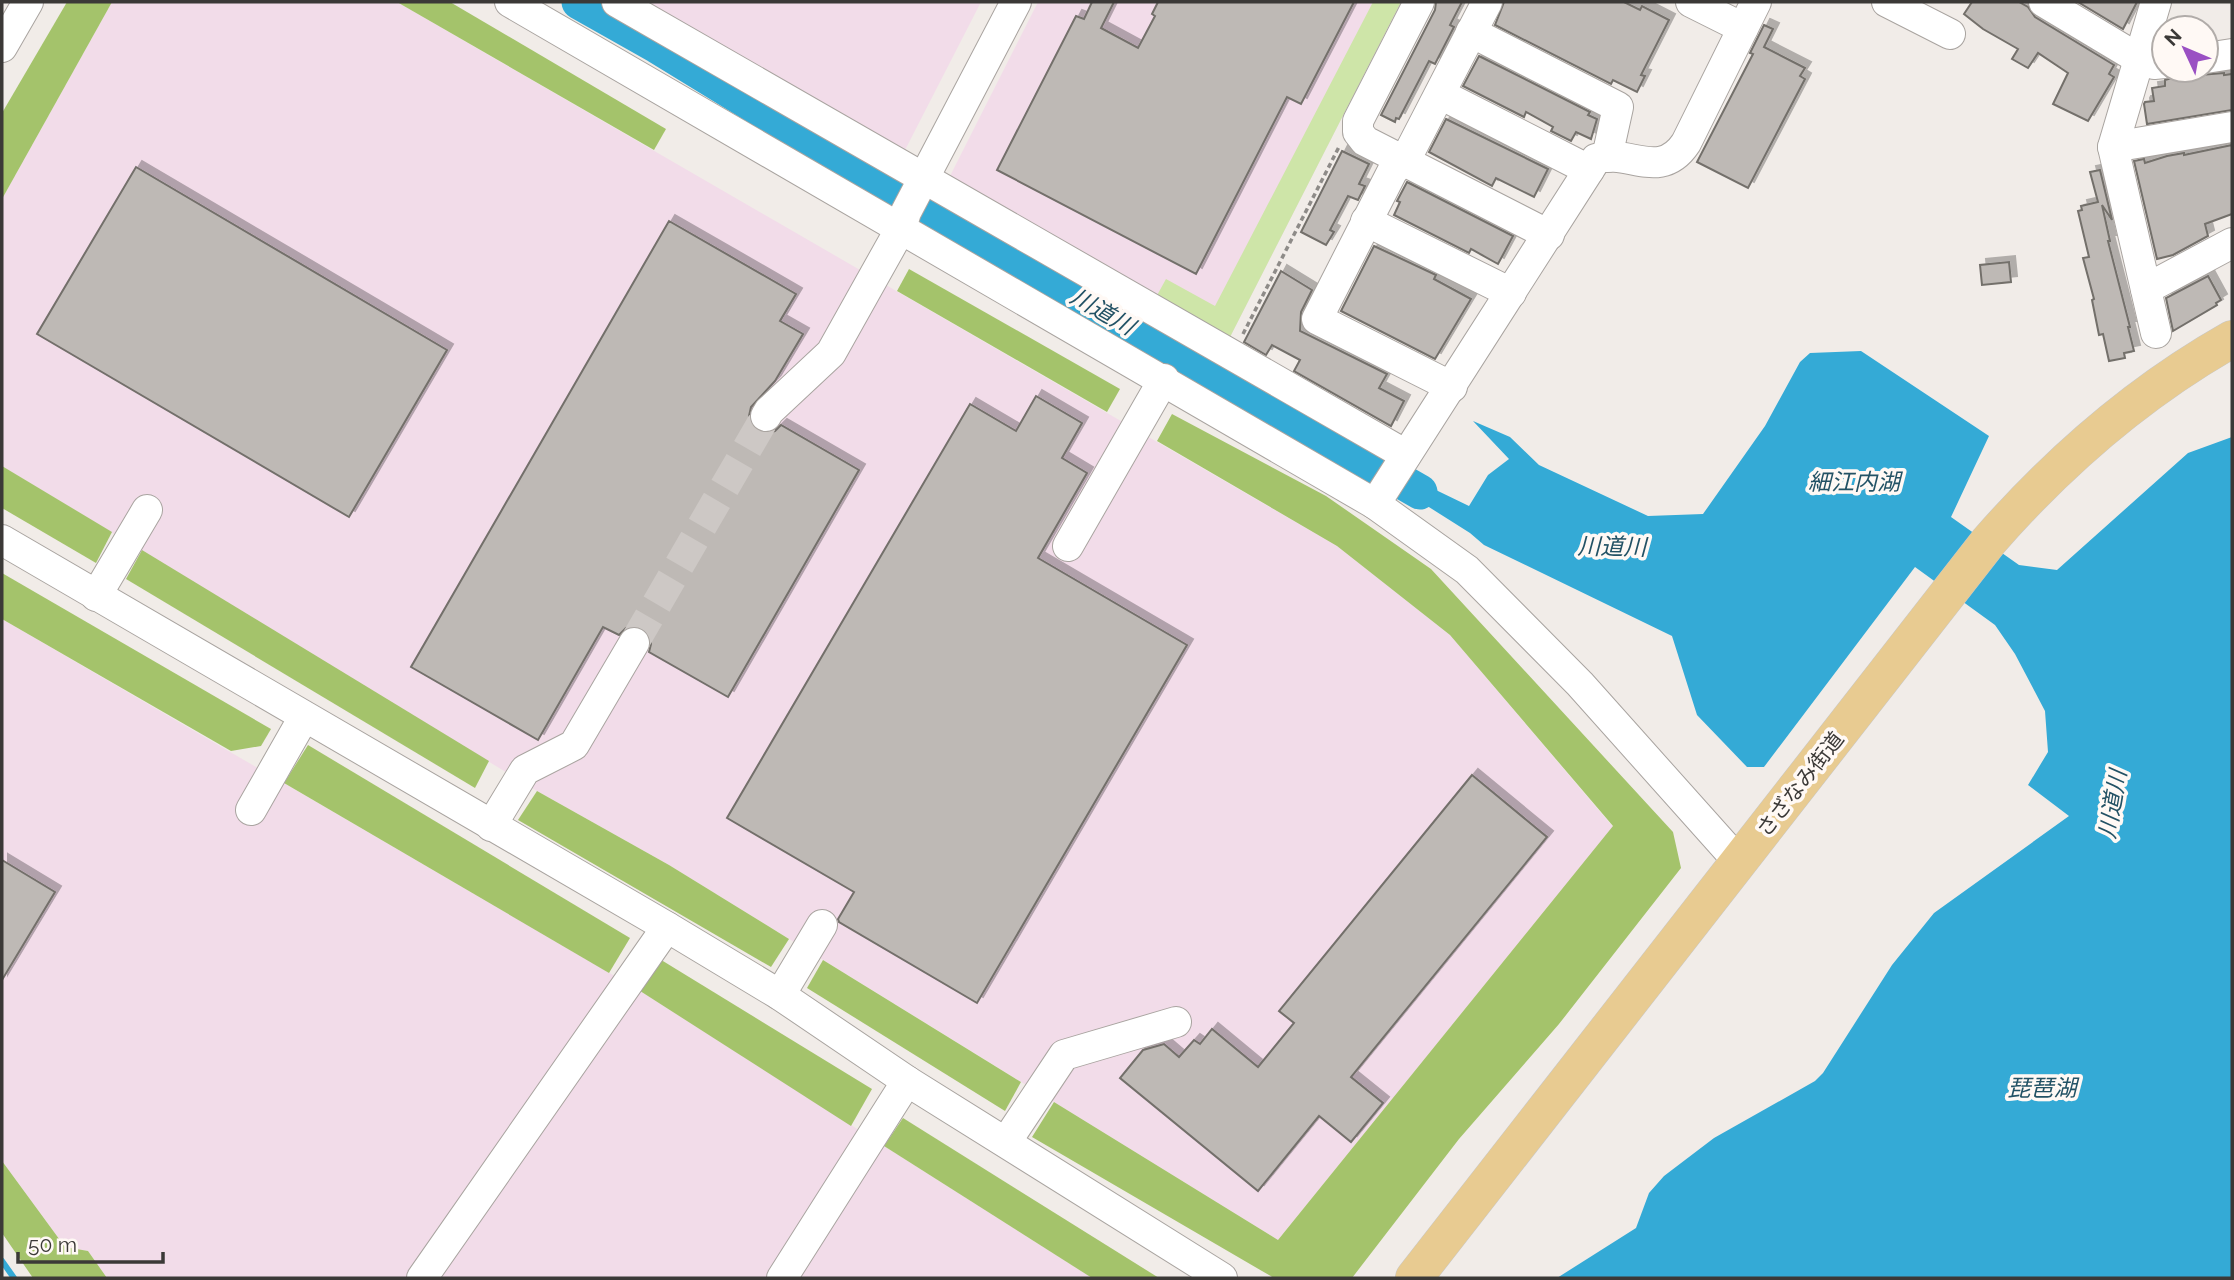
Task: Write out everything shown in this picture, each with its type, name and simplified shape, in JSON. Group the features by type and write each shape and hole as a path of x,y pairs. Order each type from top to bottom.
{"main road":[{"name":"さざなみ街道","path":"1414,1278 1989,541 2077,450 2162,382 2232,339"}],"street":[{"path":"2,47 27,2"},
{"path":"510,2 903,220 1164,379 1380,496 1467,570 1580,684 1740,862"},
{"path":"617,2 923,182 1232,355 1404,458"},
{"path":"766,416 831,353 1016,2"},
{"path":"1419,2 1358,121 1359,132 1365,141 1549,235"},
{"path":"1451,387 1317,319 1392,172 1411,149 1487,2"},
{"path":"1440,94 1598,163 1663,162 1678,153 1686,143 1749,15 1691,2"},
{"path":"1887,2 1950,34"},
{"path":"2044,2 2150,60"},
{"path":"1380,496 1598,163 1618,107 1471,32"},
{"path":"2150,63 2113,147 2156,333"},
{"path":"2113,147 2232,127"},
{"path":"1366,221 1511,293"},
{"path":"2146,289 2232,243"},
{"path":"1068,546 1164,379"},
{"path":"96,596 146,510"},
{"path":"2,540 780,995 907,1081 1222,1278"},
{"path":"491,826 525,770 574,745 634,643"},
{"path":"251,810 304,717"},
{"path":"780,995 822,925"},
{"path":"422,1278 667,927"},
{"path":"1006,1142 1064,1055 1176,1022"},
{"path":"782,1278 907,1081"}],"path":[{"path":"1232,355 1343,138 1359,132"}],"shaded area":[{"path":"112,2 397,2 1337,546 1450,635 1613,827 1278,1240 669,865 537,791 2,466 2,199"},
{"path":"638,2 981,2 903,154"},
{"path":"1038,2 1401,2 1228,341 948,180"},
{"path":"2,619 637,989 1092,1278 107,1278 88,1251 65,1247 2,1161"}],"green space":[{"path":"67,2 112,2 2,199 2,113"},
{"path":"397,2 450,2 666,129 654,150"},
{"path":"1373,2 1401,2 1228,341 1155,299 1166,279 1215,306"},
{"path":"909,269 1120,389 1107,412 897,291"},
{"path":"1172,414 1326,496 1431,569 1673,832 1681,868 1559,1024 1459,1139 1352,1278 1274,1278 1032,1137 1054,1102 1278,1240 1613,826 1450,635 1337,546 1157,441"},
{"path":"2,466 112,532 96,563 2,508"},
{"path":"142,550 489,761 475,788 126,579"},
{"path":"2,573 271,729 261,746 231,751 2,619"},
{"path":"308,745 630,938 609,973 284,783"},
{"path":"537,791 669,865 789,939 771,967 518,820"},
{"path":"658,958 872,1089 851,1126 637,989"},
{"path":"823,960 1021,1082 1005,1111 807,988"},
{"path":"903,1118 1159,1278 1092,1278 884,1146"},
{"path":"2,1161 65,1247 88,1251 107,1278 33,1278 2,1233"}],"water":[{"name":"琵琶湖","path":"1861,351 1989,436 1951,517 2019,565 2057,570 2188,453 2232,437 2232,1278 1557,1278 1636,1228 1649,1193 1664,1176 1714,1138 1815,1081 1823,1073 1892,965 1934,913 2069,816 2028,785 2048,752 2045,711 2015,654 1995,625 1915,567 1764,767 1747,767 1697,715 1672,636 1484,545 1470,533 1402,490 1409,477 1469,506 1488,475 1509,459 1473,421 1510,437 1539,465 1648,516 1703,514 1765,426 1800,362 1810,353"}],"building":[{"path":"1092,2 1114,2 1101,28 1138,48 1155,16 1152,14 1158,2 1354,2 1301,104 1287,97 1196,274 997,170 1076,16 1084,19"},
{"path":"1436,2 1462,2 1450,25 1454,27 1435,64 1429,61 1395,122 1381,115 1435,10"},
{"path":"1504,2 1624,2 1640,10 1642,6 1669,20 1641,75 1645,76 1637,92 1613,80 1611,84 1495,25"},
{"path":"1972,2 2019,2 2028,7 2035,17 2114,65 2109,74 2114,77 2088,121 2053,104 2068,73 2038,53 2028,68 2012,59 2018,49 1983,29 1964,14"},
{"path":"2078,2 2137,2 2123,29"},
{"path":"1764,25 1773,29 1764,47 1805,68 1800,76 1805,79 1748,188 1697,162 1753,54 1750,53"},
{"path":"1479,56 1590,112 1588,115 1597,119 1591,139 1576,132 1571,141 1551,131 1553,127 1526,112 1524,117 1463,86"},
{"path":"2220,73 2232,74 2232,110 2147,124 2144,104 2154,101 2152,88 2165,84 2220,84"},
{"path":"1446,119 1548,169 1534,197 1496,178 1492,186 1429,152"},
{"path":"2232,145 2232,214 2205,224 2208,236 2173,255 2157,259 2134,161 2144,159 2145,163 2167,156"},
{"path":"1342,151 1369,164 1359,184 1365,186 1358,200 1348,196 1330,230 1334,232 1326,245 1301,232"},
{"path":"136,167 447,350 349,517 37,334"},
{"path":"2100,170 2112,220 2102,205 2108,241 2134,351 2124,353 2125,358 2109,361 2103,334 2099,335 2092,300 2094,299 2083,258 2089,257 2078,211 2082,210 2081,206 2098,202 2090,172"},
{"path":"1407,182 1513,236 1498,264 1471,249 1469,253 1394,215 1400,202 1397,201"},
{"path":"669,221 796,294 780,321 803,334 775,381 751,407 751,425 766,433 775,431 781,425 859,470 728,697 649,652 649,635 642,628 626,628 619,635 603,627 538,740 411,667"},
{"path":"1374,246 1436,275 1434,279 1471,299 1435,359 1341,311"},
{"path":"2009,262 2011,282 1982,285 1980,265"},
{"path":"1281,271 1312,290 1301,312 1300,331 1387,374 1379,388 1404,401 1391,426 1294,371 1300,360 1272,345 1266,355 1244,342"},
{"path":"2208,276 2221,300 2173,331 2166,298"},
{"path":"1036,396 1082,423 1062,458 1087,473 1038,558 1187,645 977,1003 839,922 838,919 854,892 727,818 970,404 1016,431"},
{"path":"1472,775 1547,837 1351,1077 1383,1103 1351,1142 1319,1116 1258,1191 1120,1078 1143,1050 1164,1044 1179,1057 1194,1040 1200,1044 1212,1029 1258,1067 1294,1023 1279,1011"},
{"path":"2,860 55,892 2,980"}],"waterway":[{"name":"川道川","path":"579,2 657,46 862,172 1420,492"},
{"path":"2,1261 14,1278"}],"tunnel":[{"path":"634,643 766,416"}],"water label":[{"name":"細江内湖","path":"1854,481"}]}
